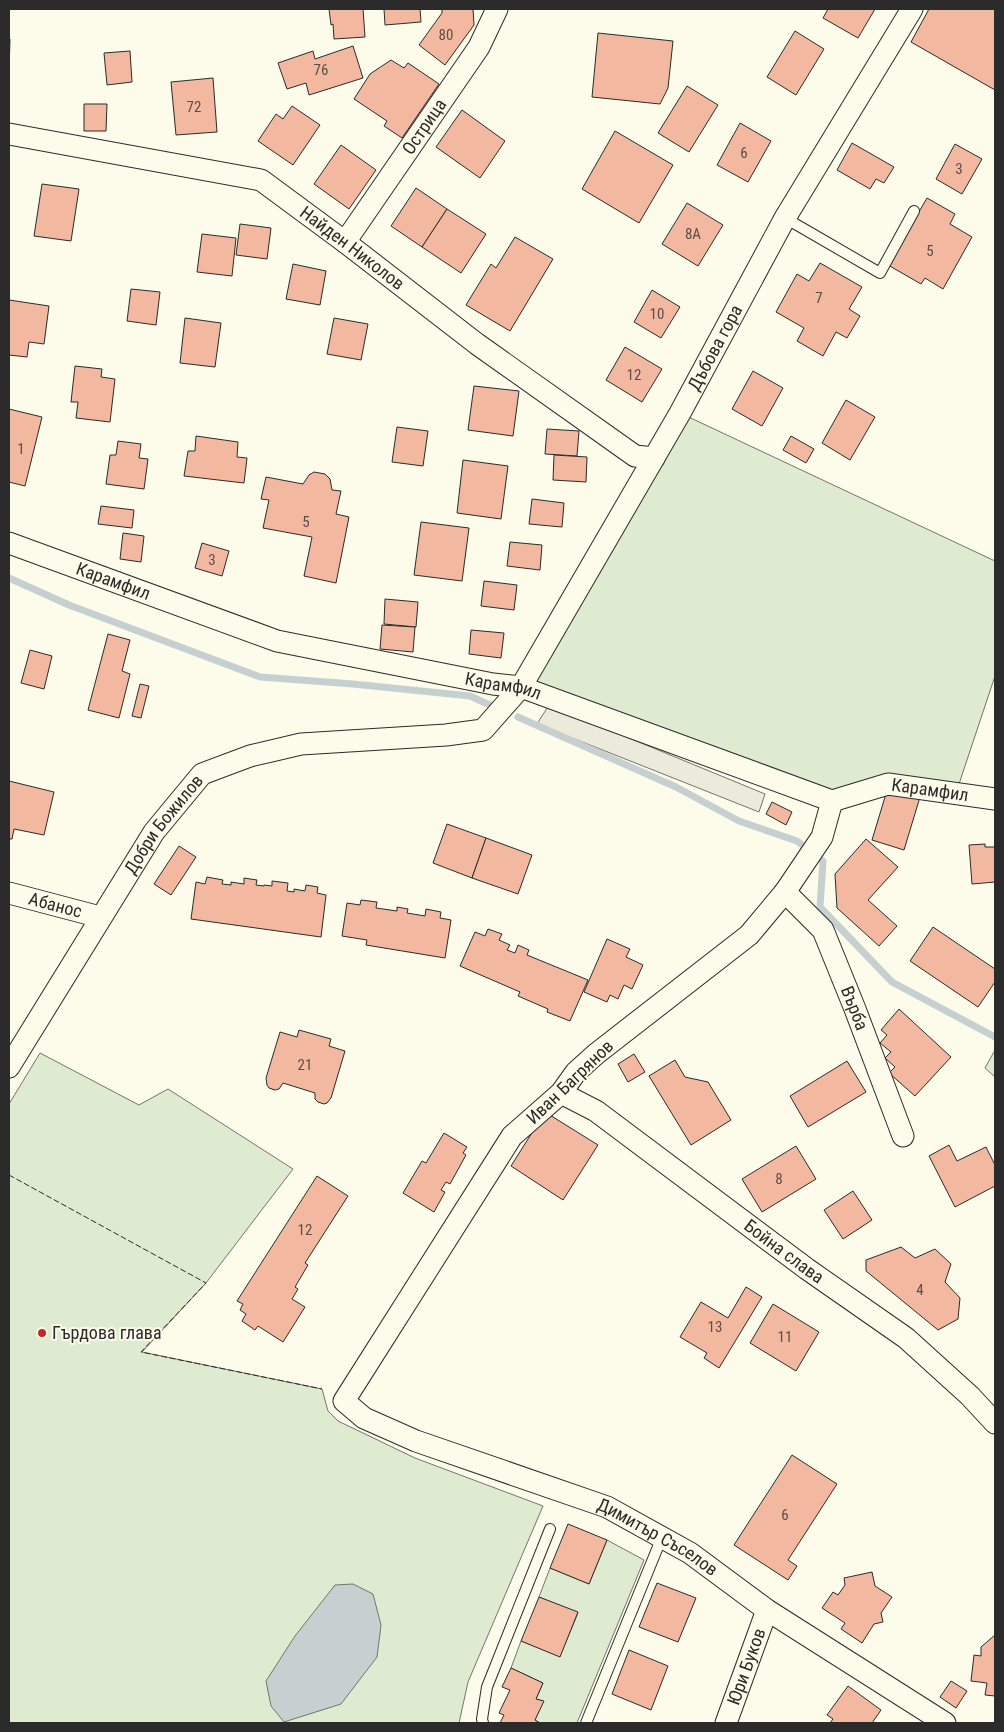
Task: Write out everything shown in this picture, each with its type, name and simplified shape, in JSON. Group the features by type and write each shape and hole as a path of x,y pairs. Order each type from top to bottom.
{"street":[{"name":"Острица","path":"345,242 479,47 497,9"},
{"name":"Дъбова гора","path":"522,687 680,413 785,218 912,9"},
{"name":"Найден Николов","path":"9,134 261,180 477,344 635,456 654,458"},
{"name":"Карамфил","path":"9,543 277,641 493,684 522,687 832,801 888,784 995,798"},
{"name":"Добри Божилов","path":"9,1067 154,832 202,774 250,756 301,744 446,735 483,730 522,687"},
{"name":"Иван Багрянов","path":"344,1400 512,1136 561,1093 576,1072 596,1054 749,935 785,892 822,837 832,801"},
{"name":"Върба","path":"785,892 823,930 855,1009 902,1136"},
{"name":"Абанос","path":"9,893 100,917"},
{"name":"Бойна слава","path":"561,1093 596,1111 807,1269 906,1338 970,1396 995,1423"},
{"name":"Димитър Съселов","path":"344,1400 364,1418 416,1441 607,1507 662,1536 690,1553 767,1610 945,1723"},
{"name":"Юри Буков","path":"726,1723 767,1610"}],"lane":[{"path":"785,218 880,273 914,211"},
{"path":"483,1723 487,1687 550,1529"},
{"path":"586,1723 662,1536"}],"green space":[{"path":"680,413 995,561 995,676 956,793 888,784 832,801 522,687"},
{"path":"995,1050 995,1077 985,1068"},
{"path":"40,1053 139,1105 168,1089 293,1169 206,1283 142,1352 322,1389 328,1411 338,1421 415,1458 543,1506 468,1682 459,1723 9,1723 9,1104"},
{"path":"607,1540 644,1560 577,1723 540,1723 535,1720 543,1701 536,1699 543,1683 511,1668 521,1641 560,1656 578,1613 539,1597 550,1568 589,1584"}],"shaded area":[{"path":"549,705 765,794 759,812 537,724"},
{"path":"353,1584 373,1594 381,1625 377,1657 341,1704 284,1722 271,1706 266,1681 295,1636 335,1585"}],"building":[{"path":"329,9 363,9 365,37 334,39"},
{"path":"384,9 420,9 421,22 385,25"},
{"path":"442,9 473,9 474,25 445,65 419,45 442,13"},
{"path":"828,9 875,9 858,38 823,18"},
{"path":"929,9 995,9 995,90 911,42"},
{"path":"795,31 824,49 796,95 767,77"},
{"path":"598,33 673,41 668,88 660,104 592,97"},
{"path":"9,39 10,39 9,74"},
{"path":"353,46 363,78 309,95 306,83 287,89 278,63 313,51 315,59"},
{"path":"130,51 132,82 107,85 104,53"},
{"path":"391,60 404,68 408,63 439,84 402,138 384,126 387,121 354,99 370,74"},
{"path":"213,78 217,132 176,135 171,82"},
{"path":"687,86 718,105 689,152 658,133"},
{"path":"84,104 107,104 106,131 84,131"},
{"path":"292,106 320,125 293,165 258,141 276,114 283,119"},
{"path":"462,110 505,141 480,178 436,147"},
{"path":"740,123 771,141 748,182 717,165"},
{"path":"615,131 673,165 639,223 582,189"},
{"path":"852,143 894,167 884,183 876,179 870,189 837,170"},
{"path":"955,144 982,159 962,194 936,179"},
{"path":"341,145 376,170 349,209 314,184"},
{"path":"42,184 79,189 71,241 34,236"},
{"path":"416,188 447,209 422,247 391,226"},
{"path":"927,198 955,214 950,224 972,237 943,289 925,278 921,284 888,265"},
{"path":"687,203 723,225 698,266 662,244"},
{"path":"447,209 486,234 461,273 422,247"},
{"path":"240,224 271,228 267,259 236,255"},
{"path":"202,234 236,238 232,276 197,272"},
{"path":"515,237 553,259 510,331 466,305 491,264 496,268"},
{"path":"820,263 862,287 849,309 860,316 847,338 836,332 823,356 797,341 804,328 776,312 797,274 809,281"},
{"path":"293,264 326,271 320,305 286,299"},
{"path":"131,289 160,292 156,325 127,321"},
{"path":"652,290 680,307 661,338 634,322"},
{"path":"9,300 49,306 44,344 29,342 27,357 9,355"},
{"path":"185,318 221,323 215,367 180,363"},
{"path":"334,318 368,324 361,360 327,354"},
{"path":"625,347 662,369 642,402 606,380"},
{"path":"75,366 102,369 101,377 115,379 110,422 76,418 78,402 71,402"},
{"path":"753,371 783,388 762,426 732,409"},
{"path":"474,386 519,391 513,436 468,430"},
{"path":"846,400 875,417 850,460 822,443"},
{"path":"9,409 42,417 25,486 9,482"},
{"path":"397,427 428,431 423,466 392,462"},
{"path":"547,429 579,431 577,456 545,454"},
{"path":"196,436 238,442 237,457 247,458 244,483 184,476 188,451 195,451"},
{"path":"791,436 814,449 806,463 783,450"},
{"path":"118,441 141,444 139,458 148,459 144,489 106,484 110,455 116,455"},
{"path":"554,455 587,457 586,482 553,480"},
{"path":"463,460 508,466 501,519 457,513"},
{"path":"314,472 325,474 330,479 332,490 341,491 336,514 349,517 336,583 304,576 312,537 263,528 269,500 261,499 266,477 303,484 309,475"},
{"path":"532,499 564,503 562,527 529,524"},
{"path":"101,506 134,510 132,528 98,524"},
{"path":"421,522 469,528 462,581 414,575"},
{"path":"123,533 144,536 141,562 120,559"},
{"path":"510,542 542,545 540,570 507,566"},
{"path":"202,543 229,551 222,576 195,568"},
{"path":"484,581 517,585 514,610 481,606"},
{"path":"385,599 418,602 416,627 384,624"},
{"path":"382,625 415,627 413,652 380,649"},
{"path":"471,630 504,633 501,658 469,654"},
{"path":"108,634 130,640 122,671 130,674 119,718 88,710"},
{"path":"30,650 52,656 44,689 21,683"},
{"path":"140,684 149,686 141,718 132,716"},
{"path":"9,781 54,792 44,835 14,829 12,839 9,839"},
{"path":"888,787 920,797 904,850 872,840"},
{"path":"772,802 792,812 786,825 766,814"},
{"path":"447,824 486,838 472,878 433,863"},
{"path":"486,838 532,855 518,894 472,878"},
{"path":"866,839 898,867 868,900 897,926 879,946 837,908 835,874"},
{"path":"985,844 985,847 995,847 995,882 972,884 969,845"},
{"path":"179,846 196,857 171,895 154,884"},
{"path":"207,877 223,880 222,884 231,885 231,882 244,884 244,878 257,880 256,885 264,886 272,886 272,881 288,883 287,891 294,892 294,889 305,891 306,885 318,887 317,893 326,895 321,937 191,919 196,882 205,884"},
{"path":"361,900 377,902 376,908 397,911 397,907 408,909 407,913 425,916 426,909 441,912 440,918 451,920 445,958 366,945 367,940 342,936 347,903 360,905"},
{"path":"933,927 995,969 995,982 978,1007 910,961"},
{"path":"488,929 502,934 499,940 510,945 507,950 515,953 518,945 529,950 527,955 588,980 570,1021 547,1012 548,1009 518,996 520,992 460,966 475,932 485,936"},
{"path":"607,939 630,949 626,957 643,965 632,989 624,985 618,999 610,995 607,1002 584,992"},
{"path":"899,1009 951,1057 915,1096 889,1073 895,1067 885,1058 891,1052 880,1043 887,1035 881,1030"},
{"path":"299,1030 331,1039 329,1046 345,1051 331,1098 327,1103 318,1102 315,1099 315,1093 283,1083 279,1089 275,1090 267,1085 266,1078 280,1032 297,1037"},
{"path":"634,1054 645,1072 628,1082 618,1064"},
{"path":"675,1060 685,1077 708,1082 731,1120 691,1145 649,1076"},
{"path":"847,1061 866,1092 808,1127 790,1096"},
{"path":"545,1112 598,1145 563,1200 511,1166"},
{"path":"444,1133 467,1147 463,1153 466,1155 450,1184 446,1182 441,1190 445,1192 434,1212 403,1193 422,1161 426,1163"},
{"path":"949,1145 957,1161 986,1147 995,1165 995,1186 955,1207 929,1156"},
{"path":"796,1146 816,1179 762,1212 742,1179"},
{"path":"317,1176 348,1196 305,1263 308,1265 295,1287 298,1289 292,1299 305,1307 283,1342 258,1326 255,1330 242,1321 246,1314 240,1310 243,1304 237,1301"},
{"path":"853,1191 872,1220 843,1239 824,1210"},
{"path":"901,1247 915,1258 935,1249 951,1264 945,1282 960,1298 958,1319 938,1330 866,1271 866,1260"},
{"path":"746,1287 762,1297 719,1368 704,1358 707,1353 680,1337 701,1302 728,1318"},
{"path":"773,1304 819,1332 796,1371 750,1343"},
{"path":"792,1455 837,1484 788,1560 797,1566 788,1580 734,1545"},
{"path":"568,1524 607,1540 589,1584 550,1568"},
{"path":"872,1572 875,1586 892,1597 881,1613 883,1622 874,1624 862,1643 841,1629 845,1623 822,1608 833,1592 838,1595 845,1585 844,1578"},
{"path":"657,1583 696,1598 678,1642 639,1627"},
{"path":"539,1597 578,1612 560,1657 521,1641"},
{"path":"995,1635 995,1696 985,1695 987,1683 971,1681 974,1655 981,1656 981,1647"},
{"path":"629,1650 668,1666 651,1710 612,1694"},
{"path":"511,1668 543,1683 536,1699 544,1701 535,1720 540,1723 500,1723 504,1715 499,1713 510,1690 502,1687"},
{"path":"951,1681 967,1691 956,1708 940,1697"},
{"path":"848,1686 881,1710 872,1723 830,1723 833,1719 827,1715"}],"waterway":[{"path":"9,578 69,605 260,677 470,696 492,706"},
{"path":"518,717 676,787 739,821 797,841 823,861 820,907 892,982 995,1037"}],"fence":[{"path":"9,1175 206,1283 141,1352 322,1389"}],"place":[{"name":"Гърдова глава","path":"42,1333"}]}
